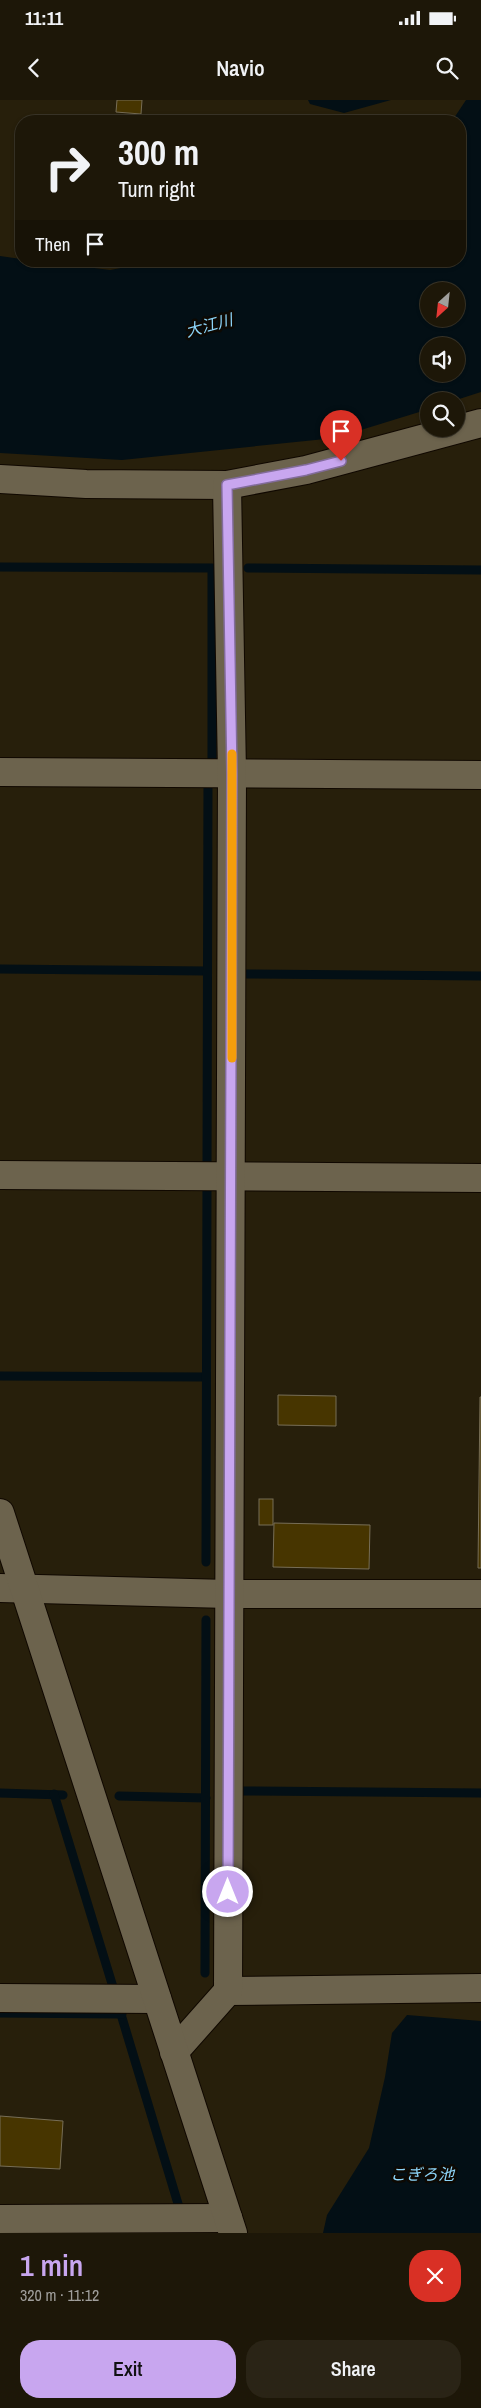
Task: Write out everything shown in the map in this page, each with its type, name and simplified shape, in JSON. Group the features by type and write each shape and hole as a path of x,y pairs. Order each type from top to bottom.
{"street":[{"path":"0,479 86,484 227,485 306,470 481,423"},
{"path":"174,2052 228,1991 232,774 227,485"},
{"path":"0,772 481,775"},
{"path":"0,1174 481,1178"},
{"path":"0,1513 13,1588 156,1999 231,2225 0,2219"},
{"path":"13,1588 228,1594 481,1594"},
{"path":"228,1991 481,1988"},
{"path":"0,1998 156,1999"}],"water":[{"path":"308,100 391,100 344,113 310,104"},
{"name":"大江川","path":"466,100 481,100 481,392 465,397 465,392 420,392 420,412 335,438 122,460 0,453 0,256 15,258 15,267 86,267 110,270 126,267 466,267 466,115 456,115"},
{"name":"こぎろ池","path":"407,2015 481,2021 481,2233 323,2233 327,2215 369,2148 385,2077 392,2033"}],"building":[{"path":"117,100 142,100 141,114 116,112"},
{"path":"278,1395 336,1396 336,1426 278,1425"},
{"path":"480,1397 481,1568 478,1568"},
{"path":"259,1499 273,1499 273,1525 259,1525"},
{"path":"274,1523 370,1525 369,1569 273,1567"},
{"path":"0,2116 63,2121 60,2169 0,2166"}],"waterway":[{"path":"0,567 212,568 212,765"},
{"path":"248,568 481,570"},
{"path":"207,1167 208,784"},
{"path":"0,969 207,971"},
{"path":"247,974 481,976"},
{"path":"206,1562 207,1184"},
{"path":"0,1376 206,1377"},
{"path":"205,1973 206,1620"},
{"path":"242,1791 481,1793"},
{"path":"0,1793 63,1795"},
{"path":"54,1794 113,1987"},
{"path":"119,1796 206,1798"},
{"path":"120,2011 179,2207"},
{"path":"0,2013 122,2014"}],"slow traffic":[{"path":"232,754 232,1058"}],"route":[{"path":"228,1892 232,774 227,485 306,470 341,461"}]}
